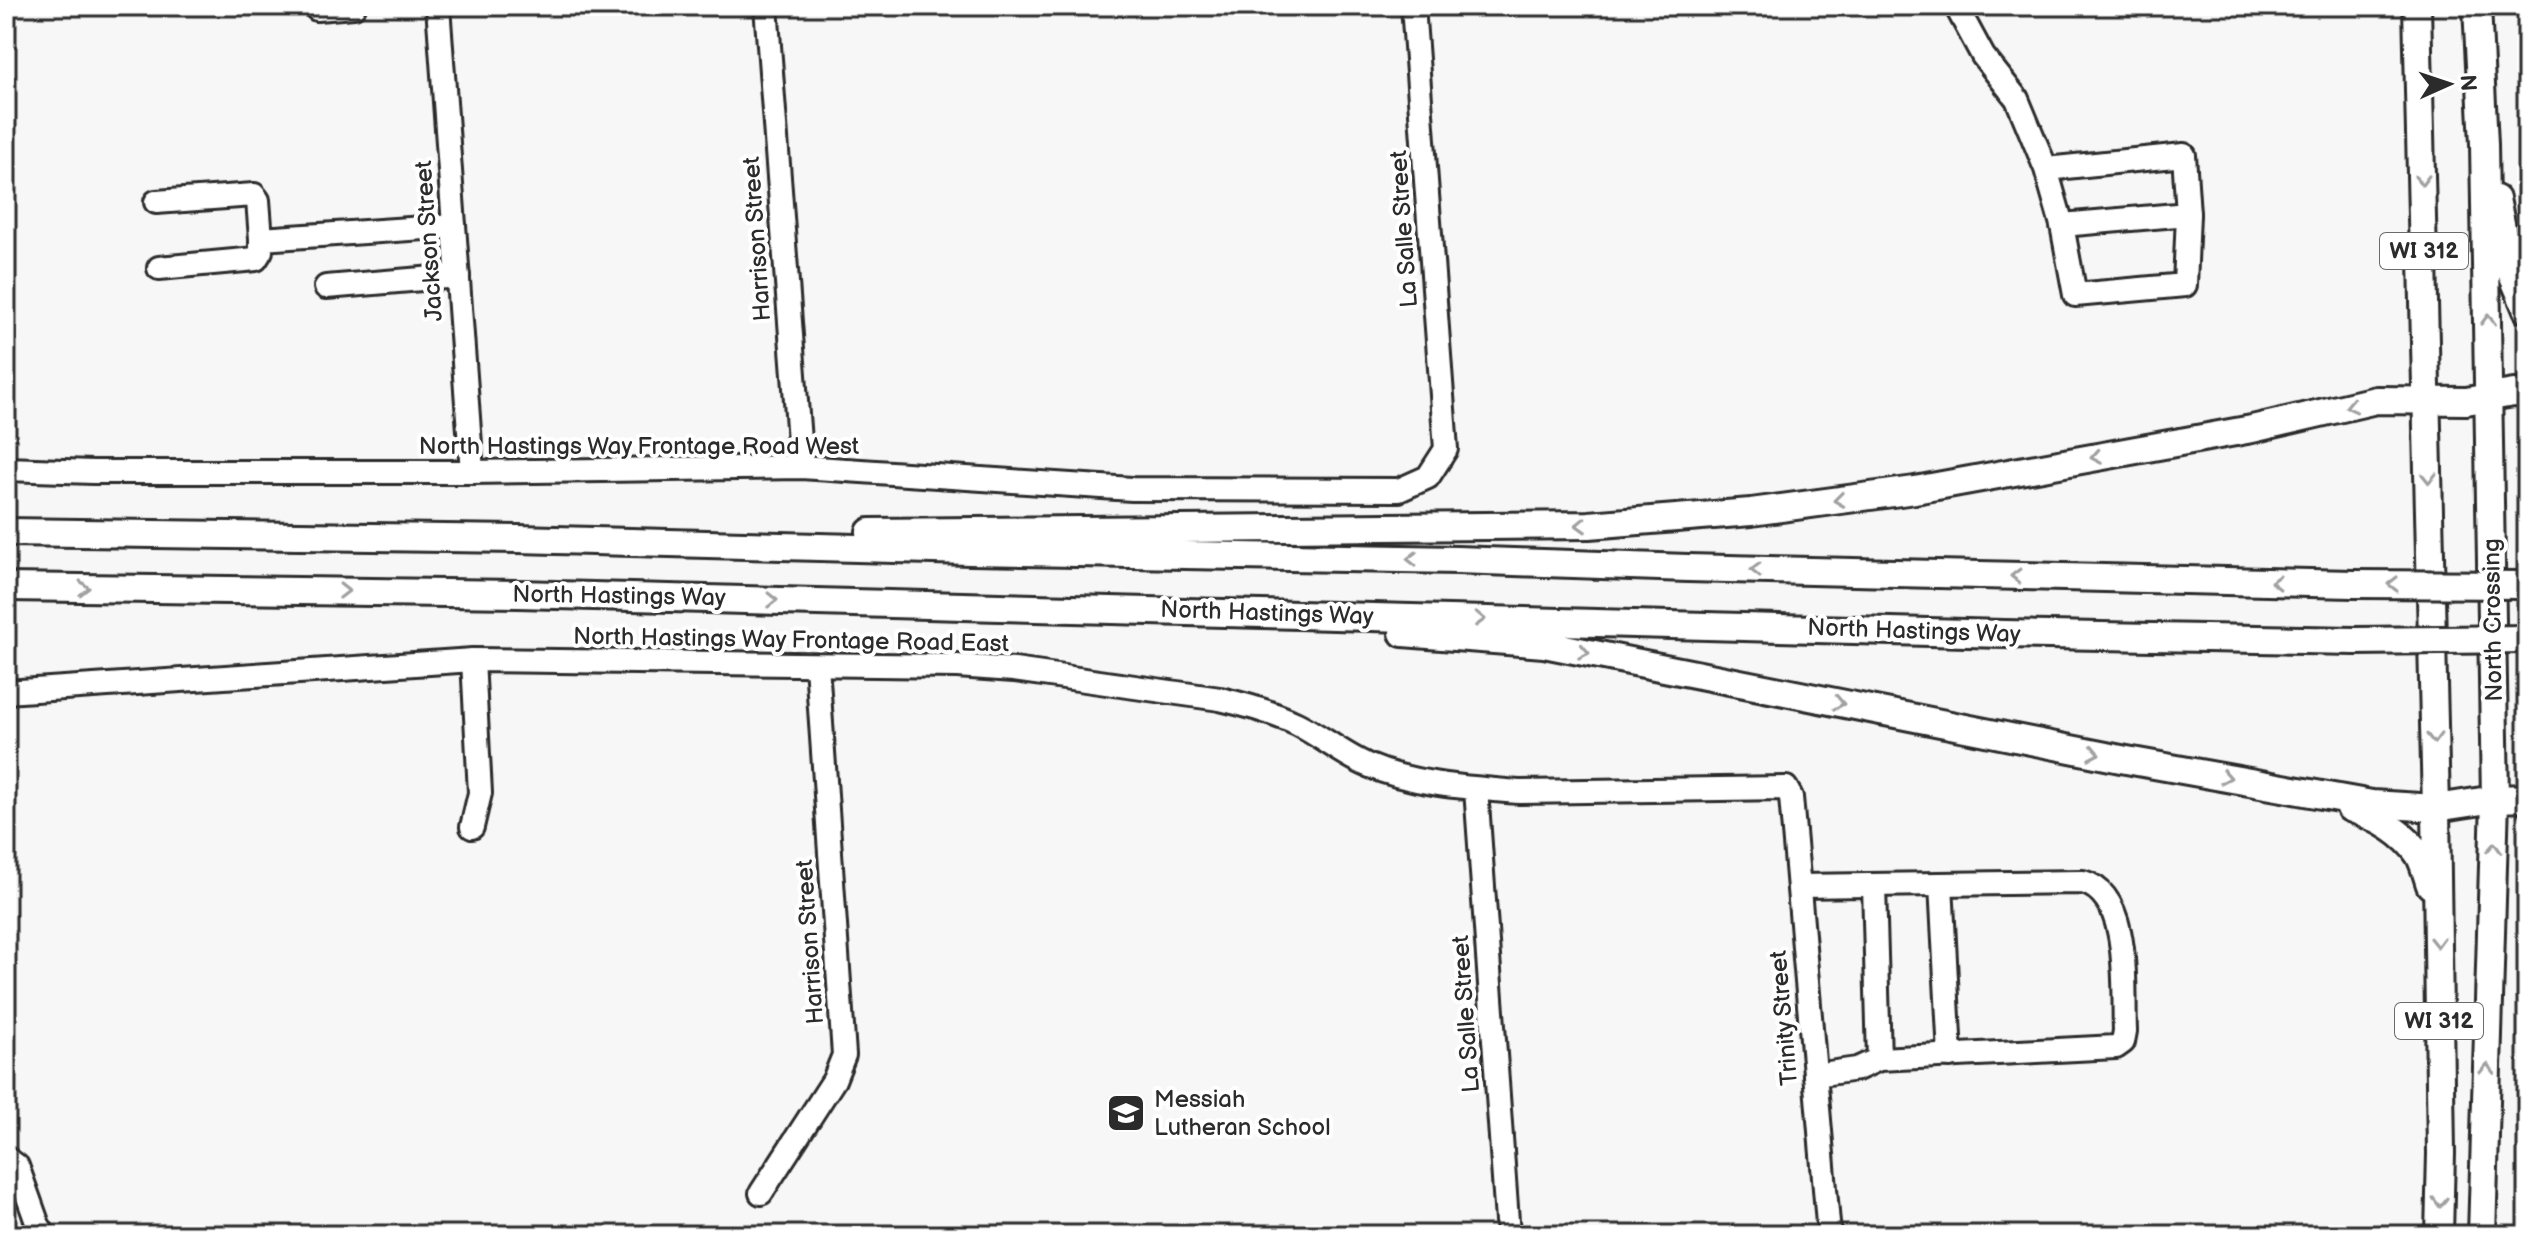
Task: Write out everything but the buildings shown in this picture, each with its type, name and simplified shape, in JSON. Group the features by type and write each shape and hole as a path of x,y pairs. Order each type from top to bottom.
{"main road":[{"name":"WI 312","path":"2417,6 2436,808 2441,1153 2439,1235"},
{"name":"North Crossing","path":"2477,6 2484,144 2495,799 2482,1235"},
{"path":"2484,144 2511,272 2527,310"},
{"path":"518,539 910,531 1589,525 1751,512 1915,490 2252,429 2376,400 2466,401 2514,393 2527,394"},
{"path":"6,532 518,539 1442,559 2354,584 2527,585"},
{"name":"North Hastings Way","path":"6,587 533,594 2355,641 2527,639"},
{"path":"1004,605 1544,644 2121,759 2372,804 2436,808 2495,799 2527,798"},
{"path":"2290,788 2365,813 2399,835 2420,857 2437,906"}],"street":[{"path":"317,9 354,6"},
{"name":"Jackson Street","path":"438,6 472,472"},
{"name":"Harrison Street","path":"766,6 801,467"},
{"name":"La Salle Street","path":"1413,6 1446,449"},
{"path":"1956,6 1983,56 2017,99 2046,169 2062,225 2075,295 2185,285 2188,214 2184,155 2046,169"},
{"path":"156,202 254,195 258,200 261,239 261,251 256,259 159,268"},
{"path":"2062,225 2188,214"},
{"path":"261,239 454,226"},
{"path":"326,287 458,276"},
{"name":"North Hastings Way Frontage Road West","path":"6,469 472,472 801,467 1132,489 1399,490 1428,477 1446,449"},
{"path":"472,827 480,793 473,660"},
{"name":"North Hastings Way Frontage Road East","path":"6,692 473,660 957,666 1014,670 1220,699 1253,707 1297,724 1364,764 1395,775 1476,789 1520,792 1780,787 1789,791 1791,797"},
{"name":"Harrison Street","path":"761,1193 834,1080 844,1055 817,665"},
{"name":"La Salle Street","path":"1476,789 1508,1235"},
{"name":"Trinity Street","path":"1791,797 1829,1235"},
{"path":"1799,886 2083,882 2095,885 2107,897 2119,925 2125,1031 2123,1042 2116,1047 1879,1059 1857,1069 1815,1075"},
{"path":"1941,884 1950,1056"},
{"path":"1874,886 1879,1059"},
{"path":"12,1162 44,1235"}],"place":[{"name":"Messiah Lutheran School","path":"1126,1113"}]}
